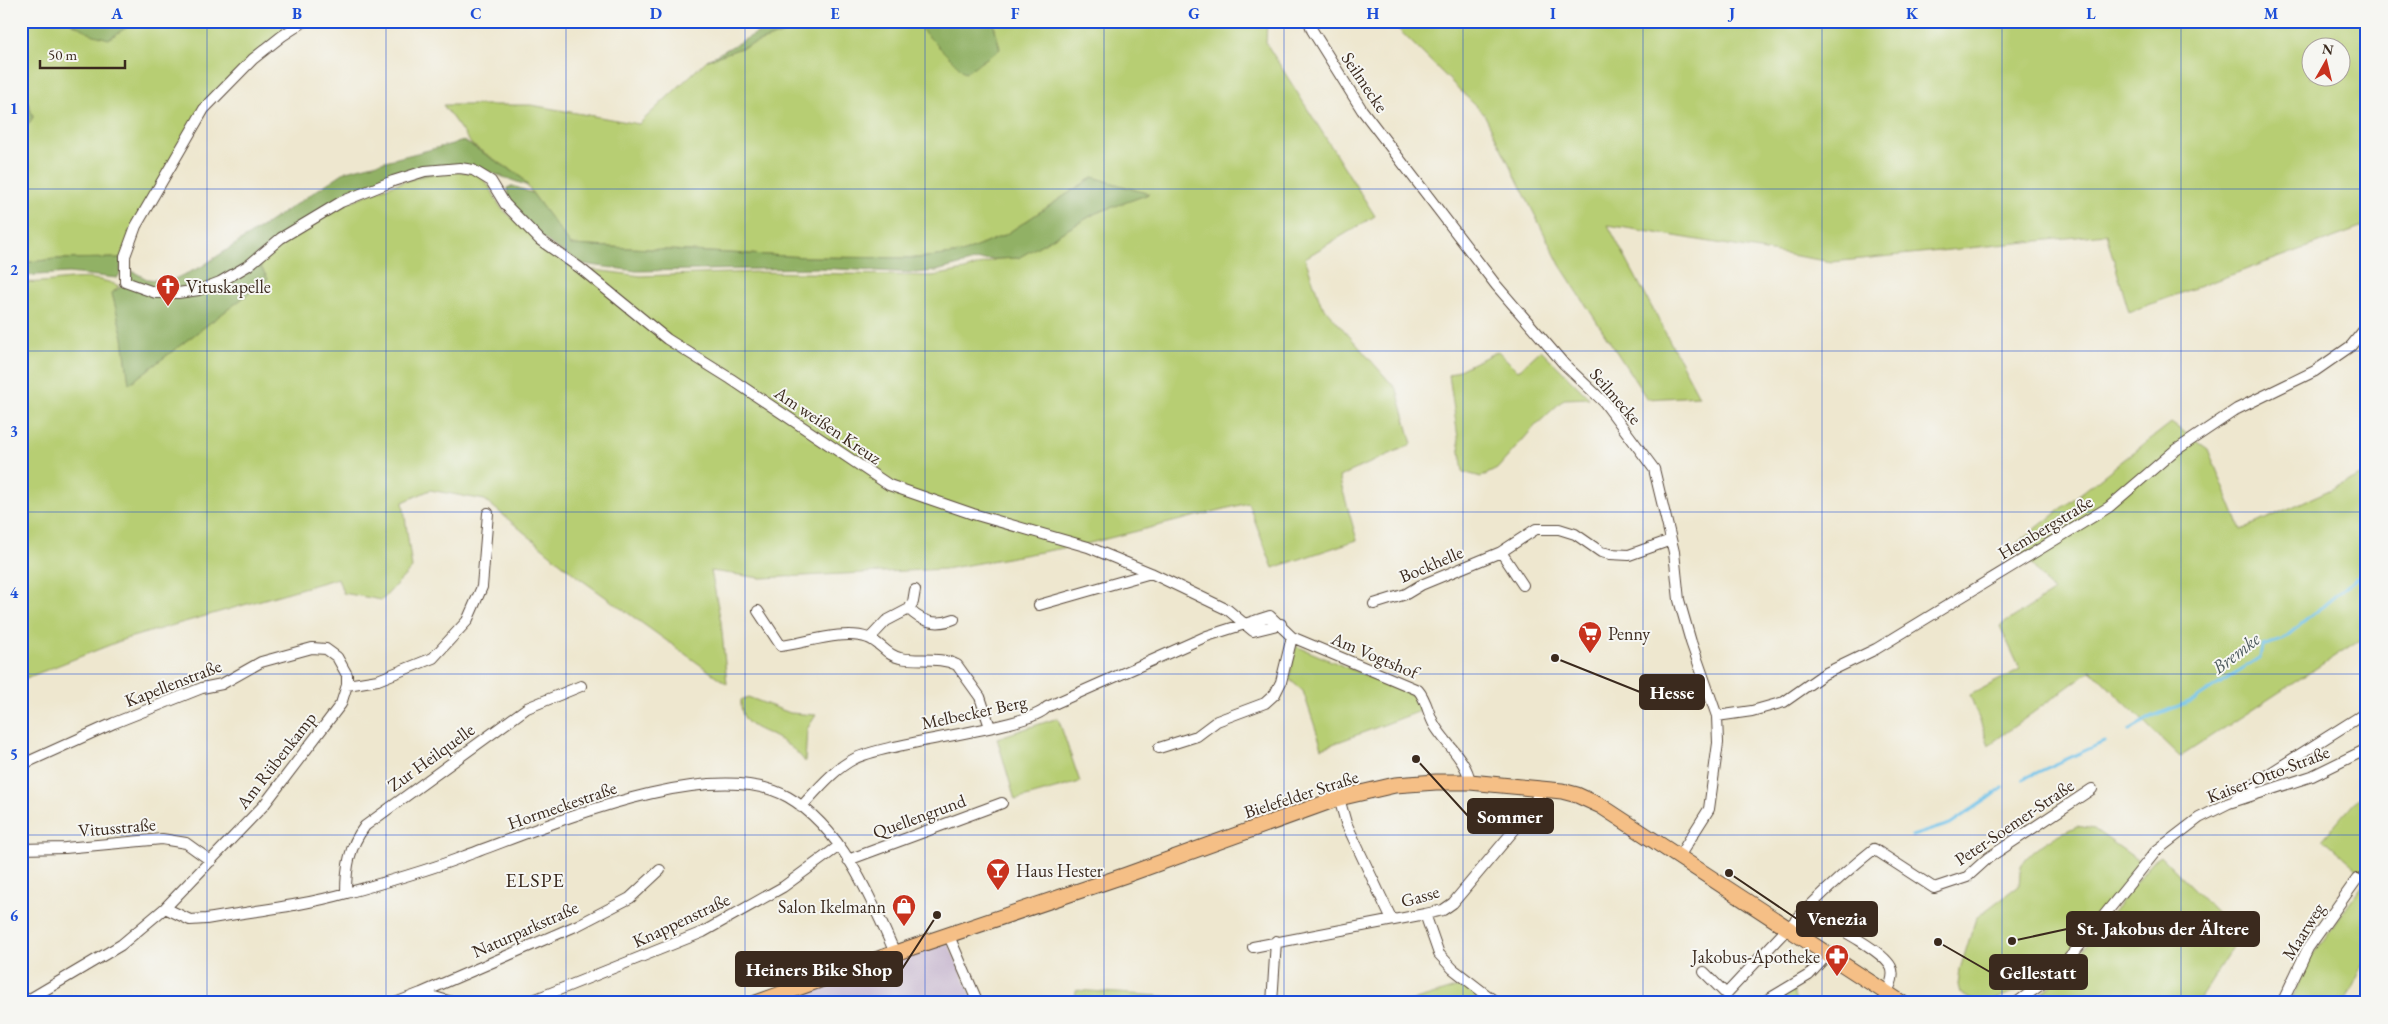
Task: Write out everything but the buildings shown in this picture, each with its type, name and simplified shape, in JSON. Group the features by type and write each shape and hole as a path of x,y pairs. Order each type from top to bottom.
{"main road":[{"name":"Bielefelder Straße","path":"756,1003 895,952 949,936 1126,875 1339,798 1395,785 1436,782 1470,782 1539,787 1578,795 1601,806 1902,1003"}],"street":[{"name":"Am weißen Kreuz","path":"305,21 253,59 207,105 136,226 125,256 125,282 156,293 178,293 199,290 220,282 249,265 282,238 341,202 393,181 425,171 460,168 473,170 491,180 505,204 540,240 580,268 667,339 888,485 973,514 1088,546 1151,573"},
{"name":"Seilmecke","path":"1309,21 1312,30 1362,110 1496,285 1564,364 1604,402 1654,469 1671,540 1679,600 1691,642 1717,716 1718,743 1709,809 1678,858"},
{"name":"Hembergstraße","path":"1717,716 1752,711 1784,702 1824,674 1876,649 2109,507 2173,452 2237,409 2315,371 2351,346 2367,326"},
{"path":"347,685 378,680 433,658 467,621 482,587 488,513"},
{"name":"Bockhelle","path":"1374,604 1406,594 1421,585 1501,552 1536,529 1547,528 1575,534 1601,552 1610,554 1629,555 1671,540"},
{"path":"1501,552 1523,585"},
{"path":"1038,605 1151,573 1228,610 1245,624"},
{"path":"870,638 886,621 909,609 913,602 915,590"},
{"path":"909,609 925,622 947,622 954,619"},
{"path":"758,611 781,646 847,636 870,638 887,652 900,658 934,660 957,665 980,696 990,727"},
{"name":"Am Vogtshof","path":"1245,624 1270,616 1281,624 1292,637 1418,690 1423,695 1434,725 1466,769 1470,782"},
{"name":"Melbecker Berg","path":"801,806 831,777 856,758 900,744 990,727 1039,714 1047,707 1178,648 1245,624"},
{"path":"1158,748 1198,736 1217,721 1264,704 1275,694 1281,682 1292,637"},
{"name":"Kapellenstraße","path":"21,765 114,722 202,688 222,684 261,662 312,648 326,649 337,657 347,675 347,685"},
{"name":"Am Rübenkamp","path":"23,1003 121,945 165,908 264,805 341,704 347,685"},
{"name":"Zur Heilquelle","path":"346,893 348,856 355,838 365,826 527,708 582,686"},
{"path":"2229,804 2264,777 2367,712"},
{"name":"Kaiser-Otto-Straße","path":"2016,1003 2050,978 2072,956 2161,846 2199,818 2229,804 2312,776 2367,749"},
{"name":"Hormeckestraße","path":"165,908 190,920 206,920 302,903 346,893 463,857 604,805 684,788 728,783 770,789 788,797 801,806 821,825 848,860 874,907 895,952"},
{"name":"Gasse","path":"1253,947 1443,910 1453,903 1530,811 1537,797 1539,787"},
{"name":"Peter-Soemer-Straße","path":"1704,972 1726,994 1804,910 1841,875 1874,849 1934,888 1967,877 1988,858 2092,789"},
{"path":"1339,798 1350,830 1392,920"},
{"name":"Quellengrund","path":"848,860 1002,803"},
{"name":"Vitusstraße","path":"21,849 65,848 162,839 186,844 211,861"},
{"name":"Knappenstraße","path":"526,1003 703,932 783,887 839,846"},
{"name":"Naturparkstraße","path":"394,1003 578,925 630,898 660,870"},
{"name":"Maarweg","path":"2282,1003 2308,948 2357,879"},
{"path":"1804,910 1868,946 1886,960 1892,968 1892,977 1887,992"},
{"path":"1425,914 1439,954 1453,969 1497,1003"},
{"path":"949,936 978,1003"},
{"path":"1272,1003 1276,941"},
{"path":"1762,1003 1809,975 1828,954"},
{"path":"421,993 455,1003"}],"shaded area":[{"path":"948,943 975,1003 772,1003"}],"green space":[{"path":"21,21 68,21 79,27 130,25 131,21 299,21 217,90 121,258 55,259 21,263 21,135 33,117 21,83"},
{"path":"68,21 131,21 130,25 109,39 94,35"},
{"path":"779,21 818,21 707,60"},
{"path":"818,21 913,21 965,73 1000,49 993,21 1267,21 1266,43 1375,216 1305,258 1321,304 1397,390 1412,444 1339,477 1357,540 1273,568 1248,503 1086,544 945,569 761,578 711,571 721,622 727,684 579,578 485,500 430,490 403,502 412,568 382,600 343,593 338,578 125,639 21,680 21,282 82,278 106,281 119,286 112,293 123,337 129,384 268,279 257,260 300,228 362,197 415,178 440,173 462,172 479,176 490,187 503,210 581,274 594,270 641,276 759,272 933,276 965,270 997,259 1018,258 1096,213 1148,194 1093,177 1005,235 962,253 919,258 807,257 570,245 520,176 472,145 443,105 531,105 639,124 707,60"},
{"path":"913,21 993,21 1000,49 965,73"},
{"path":"1390,21 2367,21 2367,228 2366,226 2129,312 2106,234 1832,262 1608,225 1699,396 1647,399 1560,265 1484,114"},
{"path":"21,83 33,117 21,135"},
{"path":"464,141 520,176 528,186 473,166 378,183 254,256 268,279 129,384 123,337 112,293 130,280 132,271 147,279 170,281 201,267 346,171"},
{"path":"1093,177 1149,194 1096,213 1018,258 978,260 936,271 916,273 818,268 636,271 583,264 539,235 509,199 507,188 513,186 532,193 571,245 807,257 919,258 962,253 1005,235"},
{"path":"121,258 120,274 117,278 68,273 21,276 21,263 55,259"},
{"path":"1541,350 1589,398 1564,399 1535,426 1497,469 1481,477 1463,472 1449,375 1498,351 1518,371"},
{"path":"2171,423 2208,449 2241,530 2367,473 2367,635 2180,757 2091,670 1989,745 1970,695 2020,669 2000,626 2053,592 2016,544"},
{"path":"1296,646 1419,698 1423,710 1322,748 1303,691 1289,679"},
{"path":"748,697 790,713 816,715 807,729 805,762 790,747 776,737 753,726 745,719 741,708 741,700"},
{"path":"1058,718 1080,782 1015,800 997,738"},
{"path":"2361,795 2367,801 2367,878 2323,839"},
{"path":"2077,826 2094,829 2142,863 2065,958 2029,986 1992,1001 1971,1000 1960,993 1958,985 1960,969 1976,918 2019,885 2021,867 2031,853 2054,837"},
{"path":"2161,856 2240,936 2197,1003 2029,1003 2054,983 2073,962 2152,862"},
{"path":"2367,879 2367,957 2345,1003 2289,1003 2314,953"},
{"path":"1465,985 1490,1003 1406,1003"},
{"path":"1793,988 1796,1003 1763,1003"},
{"path":"1076,990 1255,1003 1075,1003"}],"waterway":[{"name":"Bremke","path":"2129,730 2153,716 2196,699 2260,657 2262,646 2282,640 2364,572 2367,560"},
{"name":"Bremke","path":"2023,779 2104,742"},
{"name":"Bremke","path":"1912,836 1950,824 2003,788"}],"place":[{"name":"Vituskapelle","path":"168,307"},
{"name":"Penny","path":"1590,654"},
{"name":"Hesse","path":"1555,658"},
{"name":"Sommer","path":"1416,759"},
{"name":"Venezia","path":"1729,873"},
{"name":"Haus Hester","path":"998,891"},
{"name":"Heiners Bike Shop","path":"937,915"},
{"name":"Salon Ikelmann","path":"904,927"},
{"name":"St. Jakobus der Ältere","path":"2012,941"},
{"name":"Gellestatt","path":"1938,942"},
{"name":"Jakobus-Apotheke","path":"1837,977"}],"district":[{"name":"ELSPE","path":"535,880"}]}
